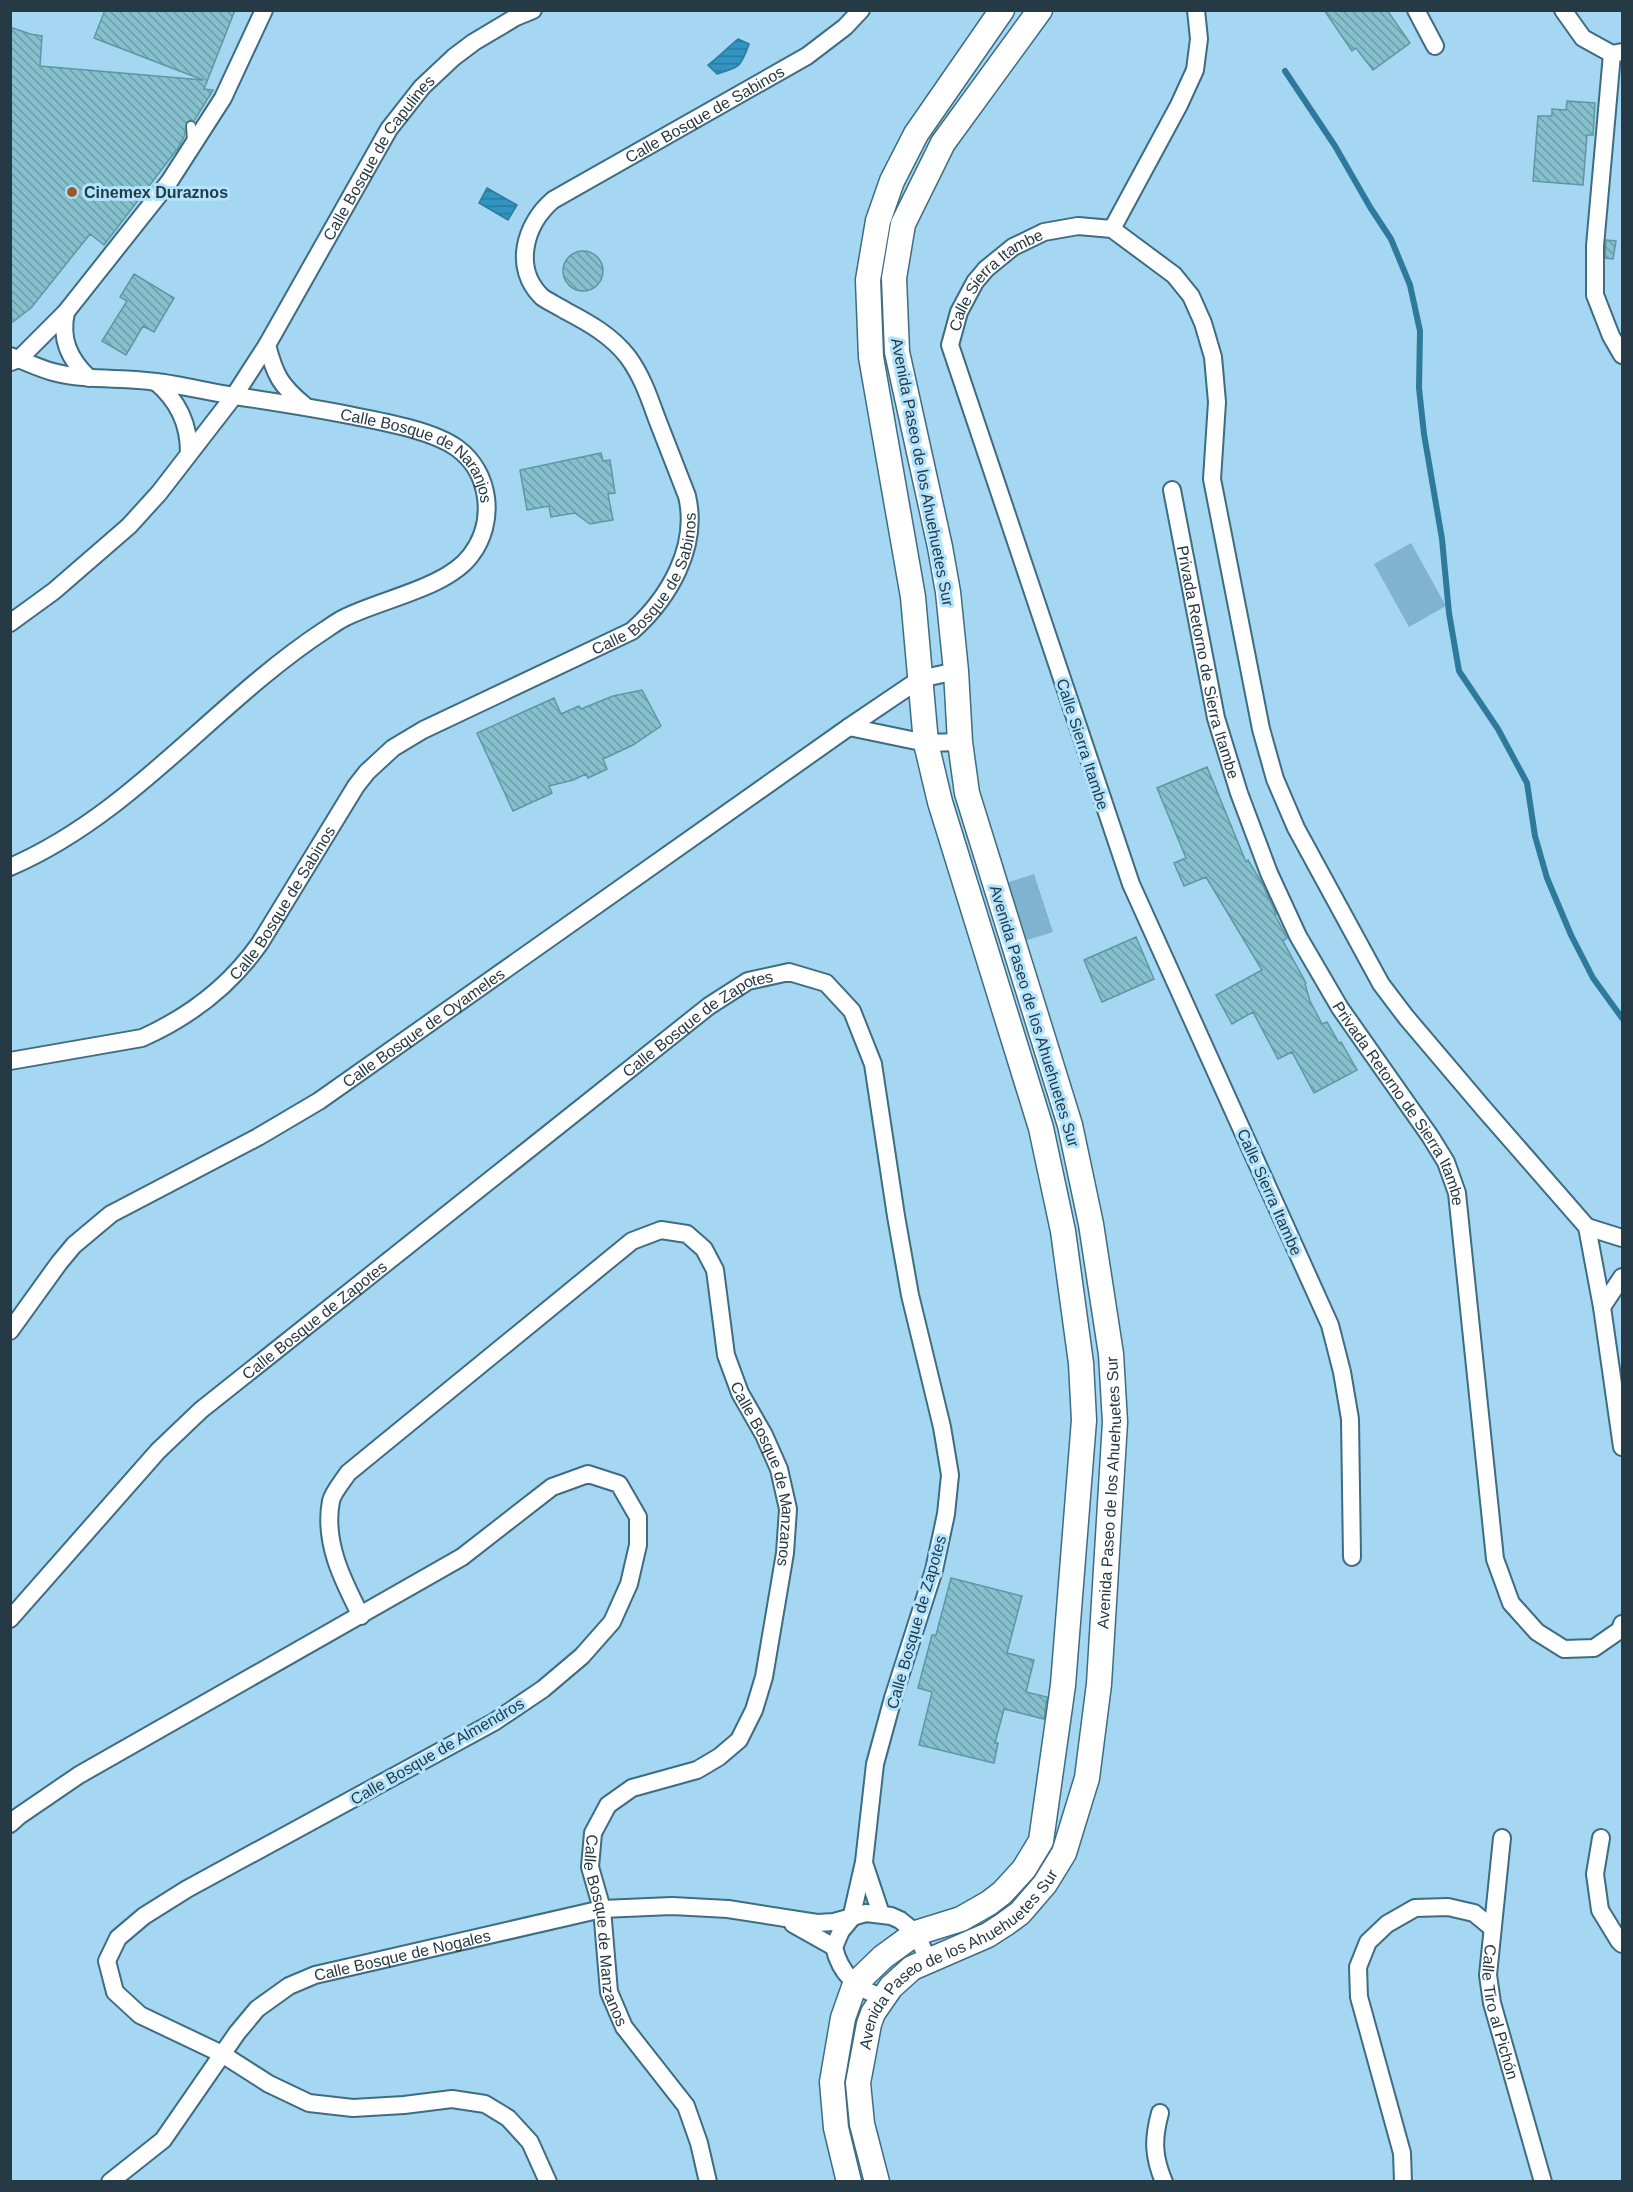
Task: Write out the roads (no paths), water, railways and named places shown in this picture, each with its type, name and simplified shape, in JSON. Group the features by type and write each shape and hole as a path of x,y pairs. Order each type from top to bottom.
{"street":[{"path":"13,359 66,312 169,182 223,98 264,10"},
{"name":"Calle Bosque de Capulines","path":"10,623 54,591 129,526 159,493 234,396 267,345 389,129 422,87 474,42 532,10"},
{"name":"Calle Bosque de Sabinos","path":"10,1061 142,1038 201,1005 246,963 346,800 367,772 393,748 423,730 632,631 657,605 676,574 682,558 689,525 690,508 687,496 644,384 626,355 604,333 543,298 535,288 525,258 526,240 530,228 553,200 807,56 836,35 861,10"},
{"name":"Avenida Paseo de los Ahuehuetes Sur","path":"849,2181 836,2128 832,2082 843,2018 855,1984 883,1957 916,1933 961,1919 989,1903 1014,1881 1041,1841 1063,1685 1084,1420 1081,1363 1063,1231 1041,1128 940,802 926,743 913,597 870,357 868,280 878,221 892,182 916,134 1002,10"},
{"name":"Avenida Paseo de los Ahuehuetes Sur","path":"877,2181 862,2124 858,2083 869,2024 883,1997 900,1978 925,1961 971,1943 1005,1924 1033,1899 1045,1884 1064,1852 1087,1778 1100,1684 1115,1422 1111,1354 1091,1224 1070,1125 968,793 960,742 948,592 897,351 894,278 903,224 943,143 1040,10"},
{"path":"1196,10 1199,39 1195,70 1179,105 1112,229 1184,285 1191,296 1209,340 1216,380 1212,479 1261,729 1275,779 1296,828 1371,967 1393,1000 1587,1227 1602,1307 1623,1447"},
{"path":"1416,10 1434,46"},
{"path":"1563,10 1583,38 1617,53 1595,246 1595,295 1611,336 1623,355"},
{"name":"Calle Sierra Itambe","path":"1112,229 1078,226 1044,232 1012,247 998,257 975,282 966,296 953,328 950,345 1131,884 1330,1325 1342,1372 1350,1419 1352,1557"},
{"path":"66,312 64,332 68,352 80,370 89,378"},
{"path":"267,345 273,369 286,390 305,406"},
{"name":"Calle Bosque de Naranjos","path":"10,867 62,843 104,814 298,648 344,618 447,576 460,568 474,550 484,530 487,501 478,472 460,450 448,442 396,424 156,381 89,378 53,372 13,359"},
{"path":"156,381 182,413 189,439 189,453"},
{"name":"Privada Retorno de Sierra Itambe","path":"1172,490 1216,718 1239,793 1269,873 1304,947 1340,1008 1430,1136 1446,1162 1457,1193 1495,1559 1511,1603 1537,1632 1564,1649 1593,1648 1620,1630 1623,1624"},
{"path":"920,679 956,671"},
{"name":"Calle Bosque de Oyameles","path":"10,1331 74,1245 111,1214 258,1137 319,1101 920,679"},
{"path":"849,727 926,743 960,742"},
{"name":"Calle Bosque de Zapotes","path":"10,1619 158,1451 201,1410 709,1006 748,981 789,972 826,983 852,1011 873,1064 910,1295 942,1427 950,1474 946,1514 934,1570 893,1698 875,1764 864,1862 851,1918 841,1931 834,1947"},
{"path":"1587,1227 1623,1238"},
{"name":"Calle Bosque de Manzanos","path":"361,1616 339,1572 329,1531 331,1499 348,1473 632,1241 662,1230 687,1234 704,1249 715,1270 726,1355 740,1393 764,1435 778,1469 788,1509 785,1553 764,1677 754,1710 739,1740 719,1757 697,1770 632,1788 608,1805 592,1833 590,1867 602,1909 609,1992 624,2027 686,2106 699,2143 708,2181"},
{"path":"1602,1307 1623,1277"},
{"name":"Calle Bosque de Almendros","path":"10,1824 79,1775 462,1557 552,1487 588,1474 620,1484 638,1517 638,1545 629,1584 612,1622 582,1656 543,1689 494,1722 187,1889 144,1916 118,1938 107,1961 115,1992 140,2015 222,2054 268,2084 309,2103 353,2108 452,2098 485,2104 508,2118 530,2142 548,2181"},
{"name":"Calle Tiro al Pichón","path":"1502,1838 1491,1927 1488,1975 1492,2003 1543,2181"},
{"path":"1601,1838 1595,1874 1600,1910 1623,1944"},
{"name":"Calle Bosque de Zapotes","path":"864,1862 881,1914"},
{"name":"Calle Bosque de Nogales","path":"110,2181 163,2140 237,2033 257,2009 289,1986 315,1975 602,1909 672,1906 728,1909 817,1923 851,1918 866,1913 881,1914"},
{"path":"1402,2181 1402,2153 1359,1997 1358,1967 1368,1942 1387,1924 1414,1908 1448,1907 1474,1913 1491,1927"},
{"path":"881,1914 900,1920 916,1933 924,1951 925,1961"},
{"name":"Calle Bosque de Nogales","path":"782,1918 834,1947"},
{"path":"834,1947 841,1967 855,1984 883,1997"},
{"path":"1160,2113 1154,2137 1156,2165 1164,2181"}],"lane":[{"path":"191,126 193,144"}],"waterway":[{"path":"1285,71 1335,146 1391,239 1410,285 1420,331 1419,388 1424,434 1442,539 1449,613 1459,671 1498,729 1527,783 1535,836 1547,878 1571,935 1593,978 1622,1018"}],"place":[{"name":"Cinemex Duraznos","path":"72,192"}]}
